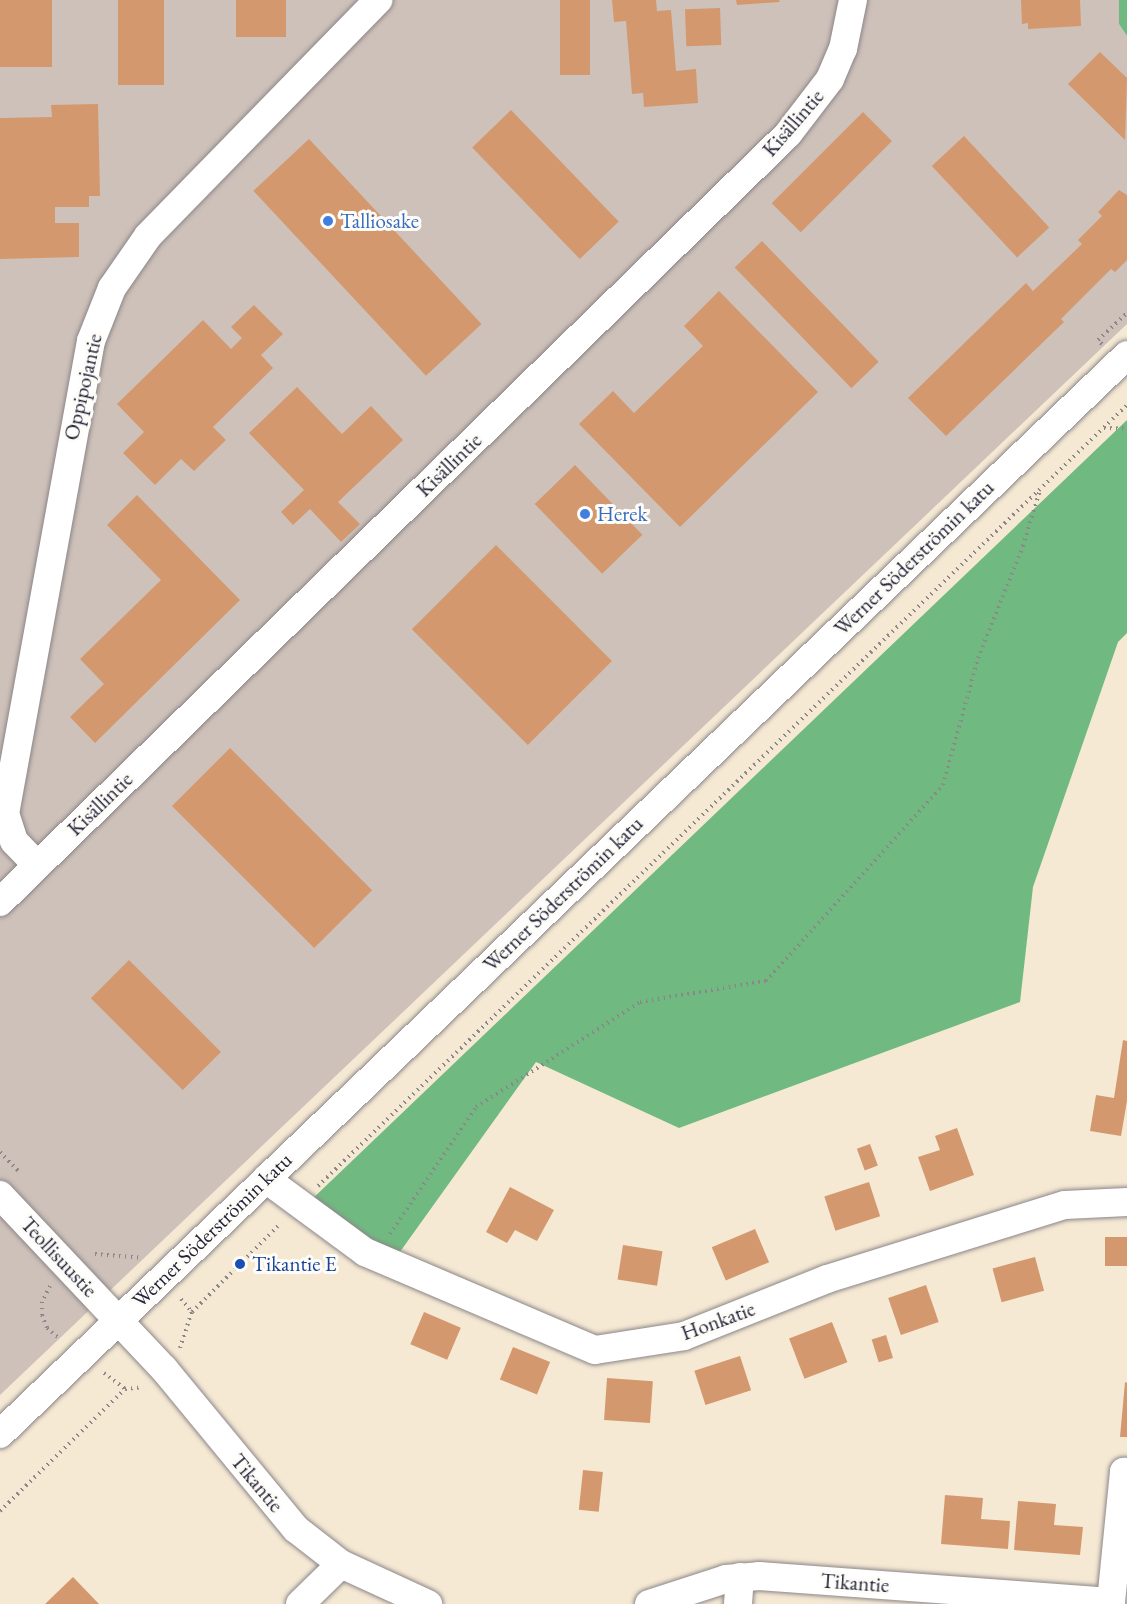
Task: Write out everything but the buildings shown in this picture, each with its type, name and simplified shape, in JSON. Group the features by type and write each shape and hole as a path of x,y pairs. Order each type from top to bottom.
{"street":[{"name":"Oppipojantie","path":"38,865 14,841 5,814 91,341 112,288 148,236 378,0"},
{"name":"Kisällintie","path":"0,902 788,134 830,79 843,50 853,0"},
{"name":"Werner Söderströmin katu","path":"0,1434 1127,355"},
{"name":"Honkatie","path":"266,1179 298,1205 374,1257 595,1350 684,1336 827,1279 1065,1205 1127,1202"},
{"name":"Teollisuustie","path":"0,1195 118,1320"},
{"name":"Tikantie","path":"118,1320 164,1369 288,1521 318,1550 341,1564 429,1604"},
{"name":"Tikantie","path":"649,1604 739,1590 1111,1603 1124,1472 1127,1472"},
{"path":"300,1604 341,1564"}],"path":[{"path":"0,1511 125,1389 148,1387 180,1346 192,1312 298,1205 1127,405"},
{"path":"1103,428 1127,429"},
{"path":"374,1257 476,1107 640,1002 766,981 943,785 978,658 1023,546 1040,489"},
{"path":"0,1152 22,1176"},
{"path":"82,1356 53,1334 42,1315 42,1302 50,1287 87,1254 141,1256 163,1277 192,1312"}],"shaded area":[{"path":"0,0 1119,0 1119,24 1127,36 1127,324 0,1395"}],"green space":[{"path":"1119,0 1127,0 1127,36 1119,24"},
{"path":"1127,420 1127,633 1118,642 1033,887 1020,1002 679,1128 536,1062 397,1256 308,1203"}],"place":[{"name":"Talliosake","path":"328,221"},
{"name":"Herek","path":"585,514"},
{"name":"Tikantie E","path":"240,1264"}]}
